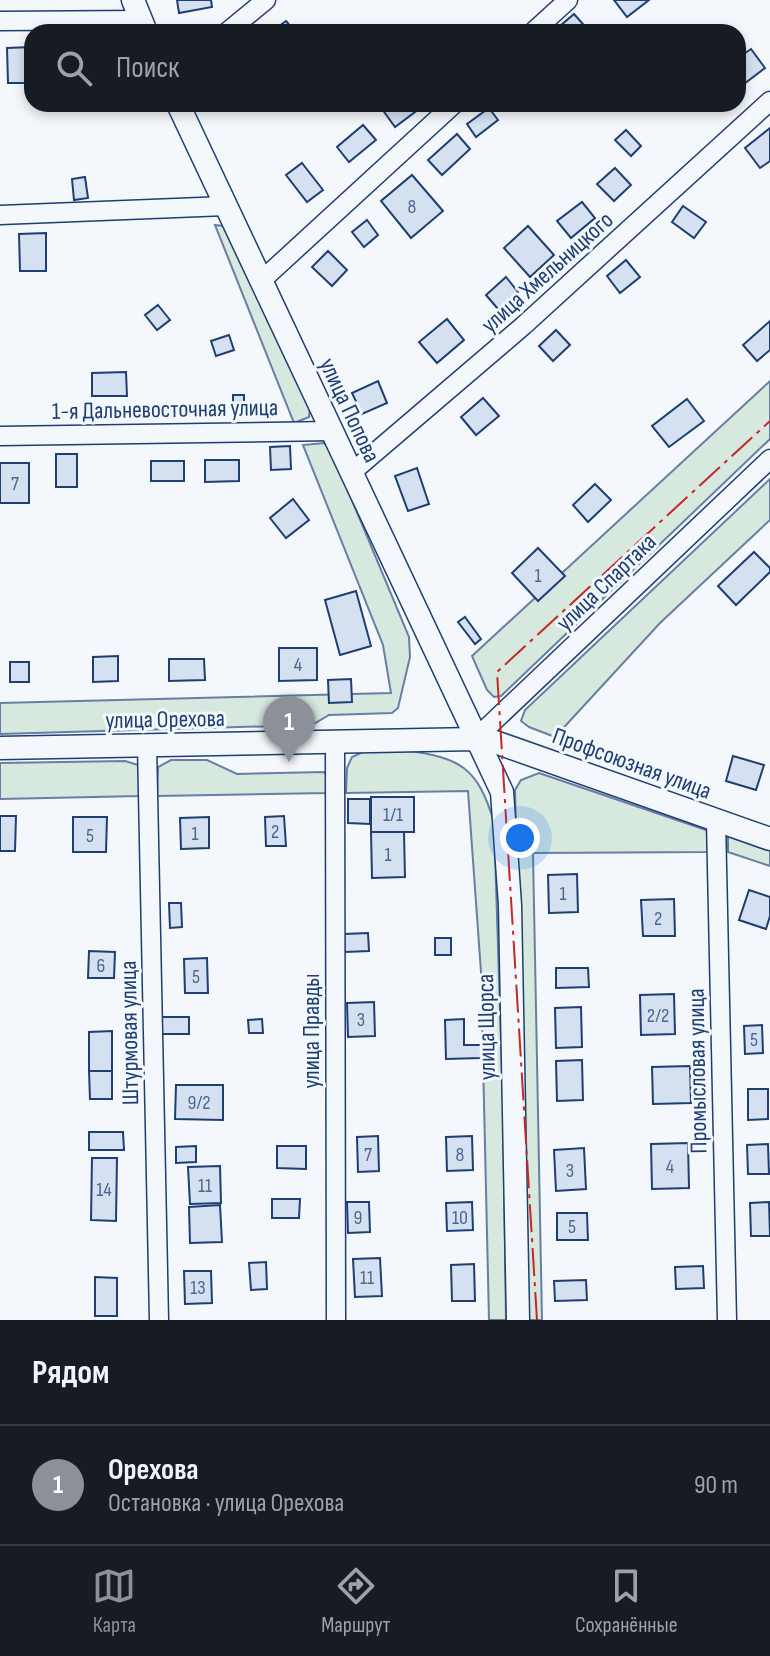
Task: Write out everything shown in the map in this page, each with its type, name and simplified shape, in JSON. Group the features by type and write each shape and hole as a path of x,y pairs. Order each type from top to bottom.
{"street":[{"path":"237,24 266,0"},
{"path":"542,24 568,0"},
{"path":"0,21 140,17"},
{"name":"улица Хмельницкого","path":"351,473 523,326 770,101"},
{"name":"улица Попова","path":"182,112 475,739"},
{"path":"261,281 445,112"},
{"path":"0,215 226,206"},
{"name":"1-я Дальневосточная улица","path":"0,436 331,431"},
{"name":"улица Спартака","path":"475,739 770,459"},
{"name":"улица Орехова","path":"0,748 475,739"},
{"name":"Профсоюзная улица","path":"475,739 495,742 770,839"},
{"name":"улица Щорса","path":"475,739 503,799 510,905 518,1320"},
{"name":"улица Правды","path":"335,742 336,1320"},
{"name":"Штурмовая улица","path":"147,745 159,1320"},
{"name":"Промысловая улица","path":"716,821 727,1320"}],"shaded area":[{"path":"215,225 224,226 310,407 309,417 294,423"},
{"path":"770,381 770,439 501,696 494,697 487,690 472,656"},
{"path":"324,443 331,450 409,637 410,657 398,708 392,713 329,715 312,725 0,734 0,703 391,693 383,645 303,445"},
{"path":"770,479 770,520 660,623 555,737 521,721 525,710"},
{"path":"404,750 439,757 464,768 481,788 494,822 506,1320 489,1320 481,972 468,791 346,793 347,768 352,757 363,752"},
{"path":"171,760 207,760 237,774 324,772 328,793 157,796 158,767"},
{"path":"125,761 138,765 140,796 0,799 0,763"},
{"path":"539,773 709,831 709,852 533,853 542,1320 529,1320 515,790 521,780"},
{"path":"728,835 770,850 770,866 728,852"}],"building":[{"path":"177,0 211,0 212,7 179,13"},
{"path":"614,0 649,0 627,17"},
{"path":"574,14 583,24 562,24"},
{"path":"24,47 24,83 8,83 7,48"},
{"path":"751,49 765,68 746,82 746,52"},
{"path":"384,112 415,112 395,127"},
{"path":"484,112 492,112 498,120 476,137 467,124"},
{"path":"363,125 376,140 349,162 337,147"},
{"path":"770,128 770,161 760,168 745,148"},
{"path":"626,130 641,146 631,156 615,140"},
{"path":"457,134 470,149 442,175 428,160"},
{"path":"302,163 323,190 307,202 286,175"},
{"path":"615,168 631,185 614,201 597,184"},
{"path":"412,175 443,211 411,238 381,201"},
{"path":"85,177 88,198 74,200 72,179"},
{"path":"582,202 595,218 571,238 557,221"},
{"path":"683,206 706,222 694,238 672,222"},
{"path":"367,220 378,235 364,247 352,232"},
{"path":"528,226 554,255 530,277 504,248"},
{"path":"46,233 46,271 20,271 19,234"},
{"path":"328,251 347,270 332,286 312,267"},
{"path":"626,260 640,277 620,293 607,276"},
{"path":"506,277 518,292 498,309 486,295"},
{"path":"158,305 170,320 157,330 145,315"},
{"path":"447,319 464,340 437,363 419,342"},
{"path":"770,321 770,350 757,361 743,345"},
{"path":"556,330 570,345 553,361 539,346"},
{"path":"229,335 234,350 216,356 211,341"},
{"path":"126,372 127,396 92,396 92,373"},
{"path":"378,381 387,403 362,414 352,393"},
{"path":"233,395 244,395 244,413 233,413"},
{"path":"483,398 499,416 476,435 461,417"},
{"path":"687,399 704,421 669,447 652,426"},
{"path":"290,446 291,469 271,470 270,447"},
{"path":"56,454 77,454 77,487 56,487"},
{"path":"205,460 239,460 239,481 205,482"},
{"path":"151,461 184,461 184,481 151,481"},
{"path":"0,463 29,463 29,503 0,503"},
{"path":"417,468 429,504 408,511 395,476"},
{"path":"595,484 611,500 588,522 573,505"},
{"path":"293,499 309,520 286,538 270,518"},
{"path":"538,548 565,576 538,601 512,573"},
{"path":"754,552 770,568 770,572 736,605 718,586"},
{"path":"356,591 371,646 340,655 325,600"},
{"path":"465,617 481,639 475,644 458,622"},
{"path":"279,648 317,648 317,680 279,681"},
{"path":"118,656 118,681 93,682 93,657"},
{"path":"169,659 204,659 205,680 169,681"},
{"path":"10,662 29,662 29,682 10,682"},
{"path":"351,679 352,702 329,703 328,680"},
{"path":"733,756 764,765 756,790 726,781"},
{"path":"371,797 414,797 414,832 371,832"},
{"path":"348,799 370,799 370,824 348,823"},
{"path":"0,816 16,816 15,851 0,851"},
{"path":"284,816 286,846 266,846 265,817"},
{"path":"73,817 107,817 106,852 73,852"},
{"path":"209,817 209,848 181,849 180,818"},
{"path":"371,832 404,832 405,877 372,878"},
{"path":"577,874 578,912 549,913 548,875"},
{"path":"749,890 770,897 766,929 739,920"},
{"path":"674,899 675,936 643,936 641,900"},
{"path":"169,903 181,903 182,927 170,928"},
{"path":"368,933 369,951 345,952 344,934"},
{"path":"435,938 451,938 451,955 435,955"},
{"path":"89,951 115,952 114,978 88,978"},
{"path":"207,958 208,993 185,993 184,959"},
{"path":"556,968 588,968 589,987 556,988"},
{"path":"674,994 675,1034 641,1035 640,995"},
{"path":"374,1002 375,1036 348,1037 347,1003"},
{"path":"581,1007 582,1047 556,1048 555,1008"},
{"path":"159,1017 189,1017 189,1034 160,1034"},
{"path":"262,1019 263,1033 249,1033 248,1020"},
{"path":"464,1019 464,1045 481,1045 481,1058 446,1059 445,1020"},
{"path":"762,1025 763,1053 745,1054 744,1026"},
{"path":"112,1031 112,1071 89,1071 89,1032"},
{"path":"582,1060 583,1100 557,1101 556,1061"},
{"path":"690,1066 691,1103 653,1104 652,1067"},
{"path":"89,1071 112,1071 112,1099 90,1099"},
{"path":"176,1085 223,1085 223,1120 175,1119"},
{"path":"748,1089 768,1089 768,1119 748,1120"},
{"path":"89,1132 123,1132 124,1150 89,1150"},
{"path":"378,1136 379,1171 358,1172 357,1137"},
{"path":"472,1136 473,1170 447,1171 446,1137"},
{"path":"688,1143 689,1188 652,1189 651,1144"},
{"path":"768,1144 769,1174 748,1174 747,1145"},
{"path":"196,1146 196,1162 176,1163 176,1147"},
{"path":"277,1146 306,1146 306,1169 277,1168"},
{"path":"584,1148 586,1189 556,1191 554,1150"},
{"path":"92,1158 117,1158 116,1221 91,1220"},
{"path":"220,1166 221,1203 190,1204 188,1167"},
{"path":"272,1199 300,1199 299,1218 272,1218"},
{"path":"347,1202 369,1202 370,1232 348,1233"},
{"path":"472,1202 473,1230 447,1231 446,1203"},
{"path":"769,1202 770,1236 751,1236 750,1203"},
{"path":"220,1205 222,1242 190,1243 189,1207"},
{"path":"557,1213 587,1213 588,1240 557,1240"},
{"path":"380,1258 382,1296 355,1297 353,1259"},
{"path":"266,1262 267,1289 251,1290 249,1263"},
{"path":"474,1264 475,1301 452,1301 451,1265"},
{"path":"703,1266 704,1288 676,1289 675,1267"},
{"path":"184,1271 211,1271 212,1303 185,1304"},
{"path":"95,1277 117,1278 117,1316 95,1316"},
{"path":"586,1280 587,1300 555,1301 554,1281"}],"power":[{"path":"537,1320 497,672 770,421"}],"place":[{"name":"Орехова","path":"289,762"}]}
